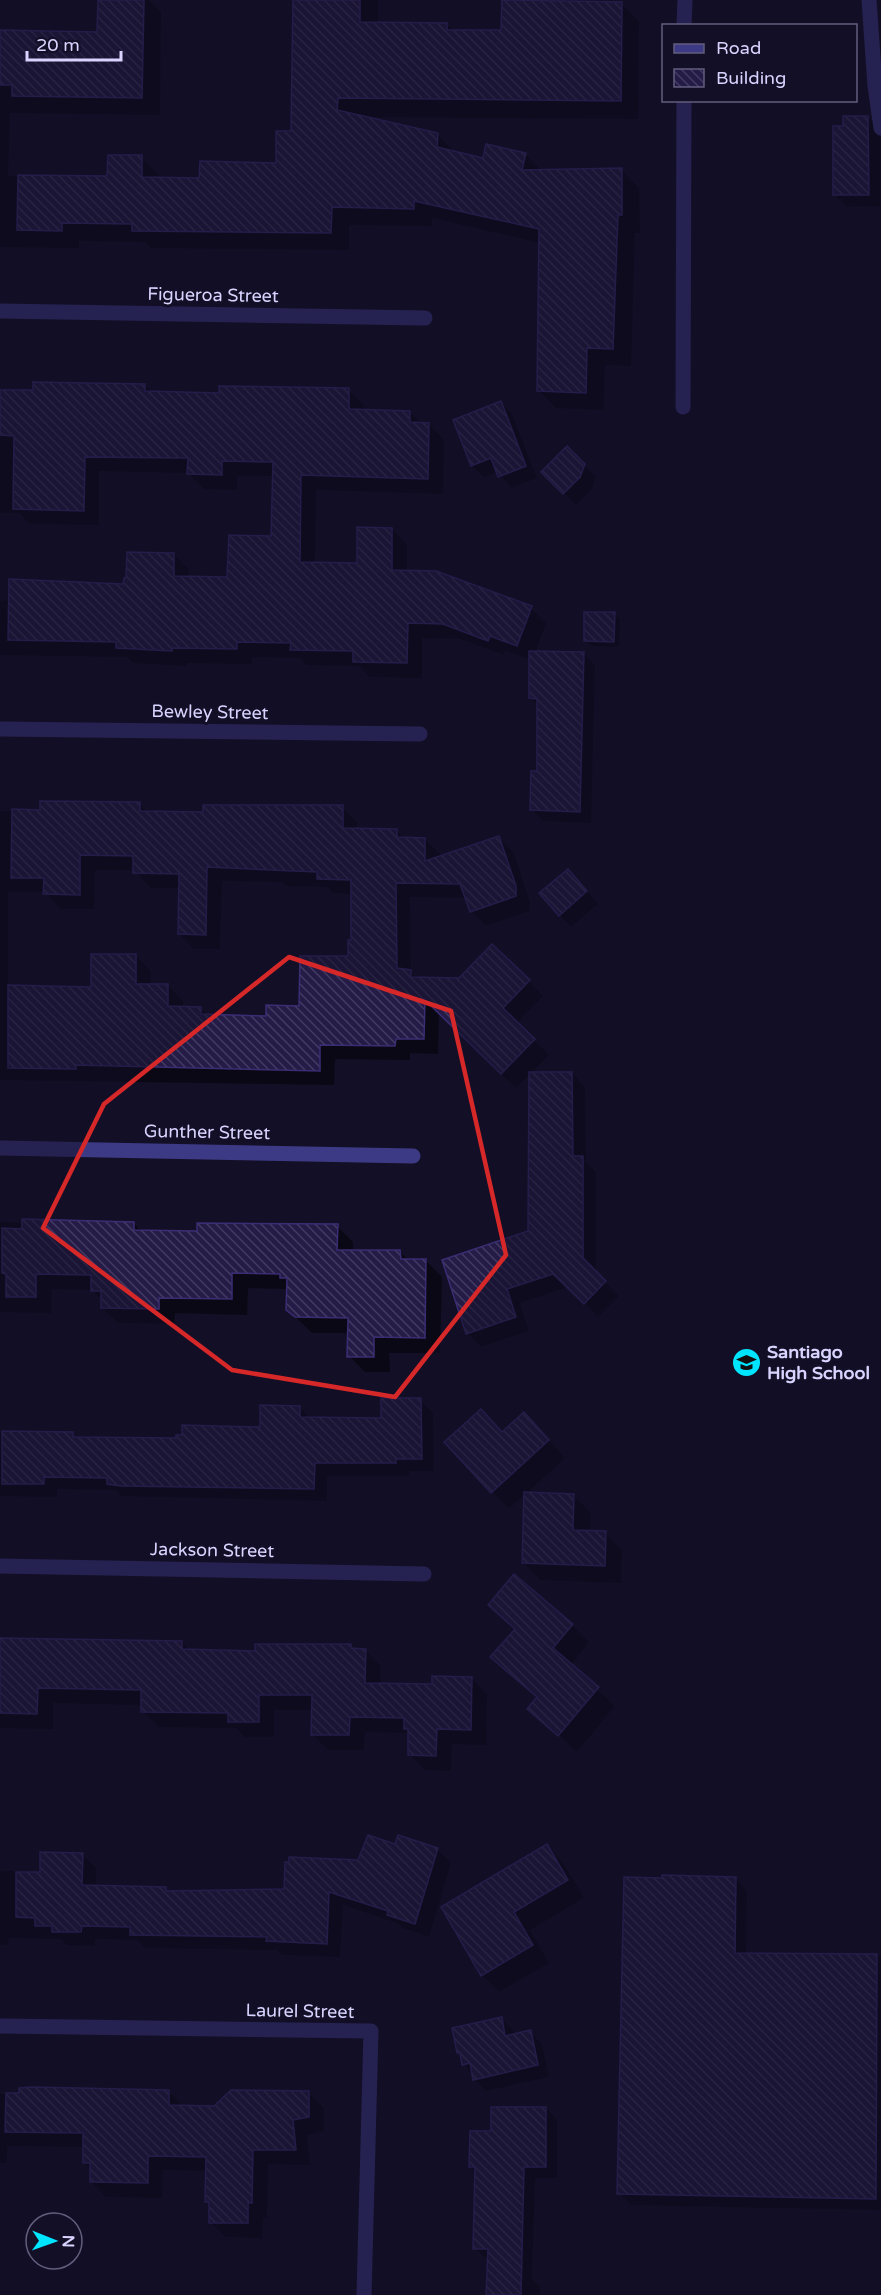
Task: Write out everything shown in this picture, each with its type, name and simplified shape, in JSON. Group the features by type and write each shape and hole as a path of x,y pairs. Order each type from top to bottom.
{"street":[{"path":"684,24 685,0"},
{"path":"869,0 875,86 881,128"},
{"path":"683,407 684,102"},
{"name":"Figueroa Street","path":"0,311 425,318"},
{"name":"Bewley Street","path":"0,729 420,734"},
{"name":"Gunther Street","path":"0,1148 413,1156"},
{"name":"Jackson Street","path":"0,1566 424,1574"},
{"name":"Laurel Street","path":"0,2026 371,2031 364,2295"}],"highlighted area":[{"path":"289,957 451,1011 506,1255 395,1397 232,1370 43,1228 104,1104"}],"building":[{"path":"98,0 144,0 142,98 12,96 12,85 0,85 0,30 97,32"},
{"path":"293,0 360,0 360,22 447,23 447,30 501,30 502,0 622,2 621,101 338,98 337,110 438,133 437,147 483,158 486,144 526,153 522,170 622,168 622,215 618,215 613,349 587,348 586,393 537,391 539,229 414,201 414,209 332,207 331,233 132,231 132,224 62,223 62,231 17,230 18,175 107,176 108,155 142,155 142,177 199,178 200,161 276,163 276,131 291,131"},
{"path":"843,116 868,116 869,195 833,195 833,126 843,126"},
{"path":"33,382 145,384 145,391 219,393 219,386 349,388 349,409 410,411 410,422 429,423 428,479 301,475 300,562 357,563 357,527 392,528 392,570 436,571 532,606 517,646 490,636 488,641 443,624 408,623 407,663 353,662 353,651 290,650 291,643 237,642 237,649 172,648 172,651 116,648 116,642 8,640 9,579 123,584 126,578 127,552 174,553 174,576 227,577 229,535 271,536 273,462 222,461 222,475 187,474 188,458 85,457 84,511 13,509 14,436 0,435 0,390 33,390"},
{"path":"501,401 526,466 498,477 491,458 471,466 453,420"},
{"path":"567,446 585,464 580,477 563,494 541,472"},
{"path":"584,612 615,612 614,642 584,641"},
{"path":"529,651 584,652 580,812 530,810 531,771 537,771 537,699 529,698"},
{"path":"40,801 140,802 140,811 203,812 203,805 343,805 343,828 397,829 397,837 425,838 425,861 499,836 516,886 516,896 470,912 460,884 396,883 397,968 411,970 411,977 459,978 492,944 530,980 503,1008 535,1039 501,1074 425,1000 424,1039 396,1039 395,1046 320,1045 320,1071 76,1065 76,1069 8,1068 8,985 91,987 91,954 136,954 136,984 168,984 168,1006 201,1007 201,1014 266,1016 266,1005 299,1006 300,956 348,956 348,940 351,940 351,880 317,879 317,872 207,867 206,935 178,934 179,874 133,873 133,856 80,855 80,895 43,894 44,878 11,878 12,809 40,810"},
{"path":"568,869 587,891 559,916 539,893"},
{"path":"529,1072 572,1072 573,1156 583,1156 583,1258 606,1281 584,1304 553,1274 507,1289 516,1317 466,1334 442,1260 528,1231"},
{"path":"22,1219 134,1222 134,1230 197,1231 197,1223 338,1224 337,1250 400,1250 401,1259 426,1259 425,1338 374,1337 374,1357 347,1357 348,1318 295,1317 286,1310 287,1278 280,1278 280,1274 232,1273 232,1299 159,1298 159,1309 101,1308 101,1291 91,1291 91,1275 36,1274 36,1297 6,1297 6,1274 2,1273 2,1228 22,1229"},
{"path":"381,1398 421,1398 422,1459 396,1459 396,1463 315,1463 314,1489 121,1486 107,1484 107,1478 44,1477 44,1484 2,1484 2,1431 73,1432 73,1437 176,1438 176,1435 182,1435 182,1425 260,1427 260,1405 300,1406 300,1417 381,1418"},
{"path":"481,1409 502,1432 524,1412 549,1440 491,1493 444,1442"},
{"path":"524,1492 574,1494 573,1530 606,1531 605,1566 522,1563"},
{"path":"514,1574 573,1624 553,1648 599,1687 558,1736 527,1709 537,1697 490,1657 515,1629 488,1605"},
{"path":"0,1638 182,1641 182,1649 255,1651 255,1644 351,1644 351,1648 366,1649 365,1683 432,1684 432,1676 472,1677 471,1730 437,1729 436,1756 408,1755 408,1729 404,1729 404,1718 350,1717 349,1735 311,1735 312,1695 259,1695 259,1722 228,1722 228,1713 141,1712 141,1690 38,1688 37,1714 0,1713"},
{"path":"368,1835 395,1844 398,1835 438,1848 415,1924 387,1915 388,1911 329,1892 327,1944 266,1941 267,1937 130,1935 130,1927 82,1926 81,1932 52,1932 52,1926 35,1926 35,1918 16,1917 16,1872 40,1872 40,1852 83,1853 82,1885 166,1887 166,1891 284,1889 285,1862 289,1862 289,1857 358,1860"},
{"path":"547,1844 568,1880 514,1912 533,1945 481,1976 441,1907"},
{"path":"662,1875 736,1877 735,1953 877,1954 876,2199 617,2194 624,1877 662,1878"},
{"path":"502,2017 505,2036 531,2030 538,2065 473,2080 470,2063 462,2065 460,2053 457,2053 452,2028"},
{"path":"19,2088 169,2090 169,2105 214,2106 231,2090 309,2091 309,2117 293,2120 296,2150 253,2150 252,2203 248,2203 248,2223 209,2223 209,2202 205,2202 206,2157 148,2156 148,2183 90,2182 90,2163 83,2163 83,2133 5,2132 6,2093 19,2093"},
{"path":"491,2107 546,2107 546,2167 524,2167 521,2295 486,2295 488,2249 473,2249 475,2167 469,2167 470,2131 491,2131"}],"place":[{"name":"Santiago High School","path":"746,1362"}]}
